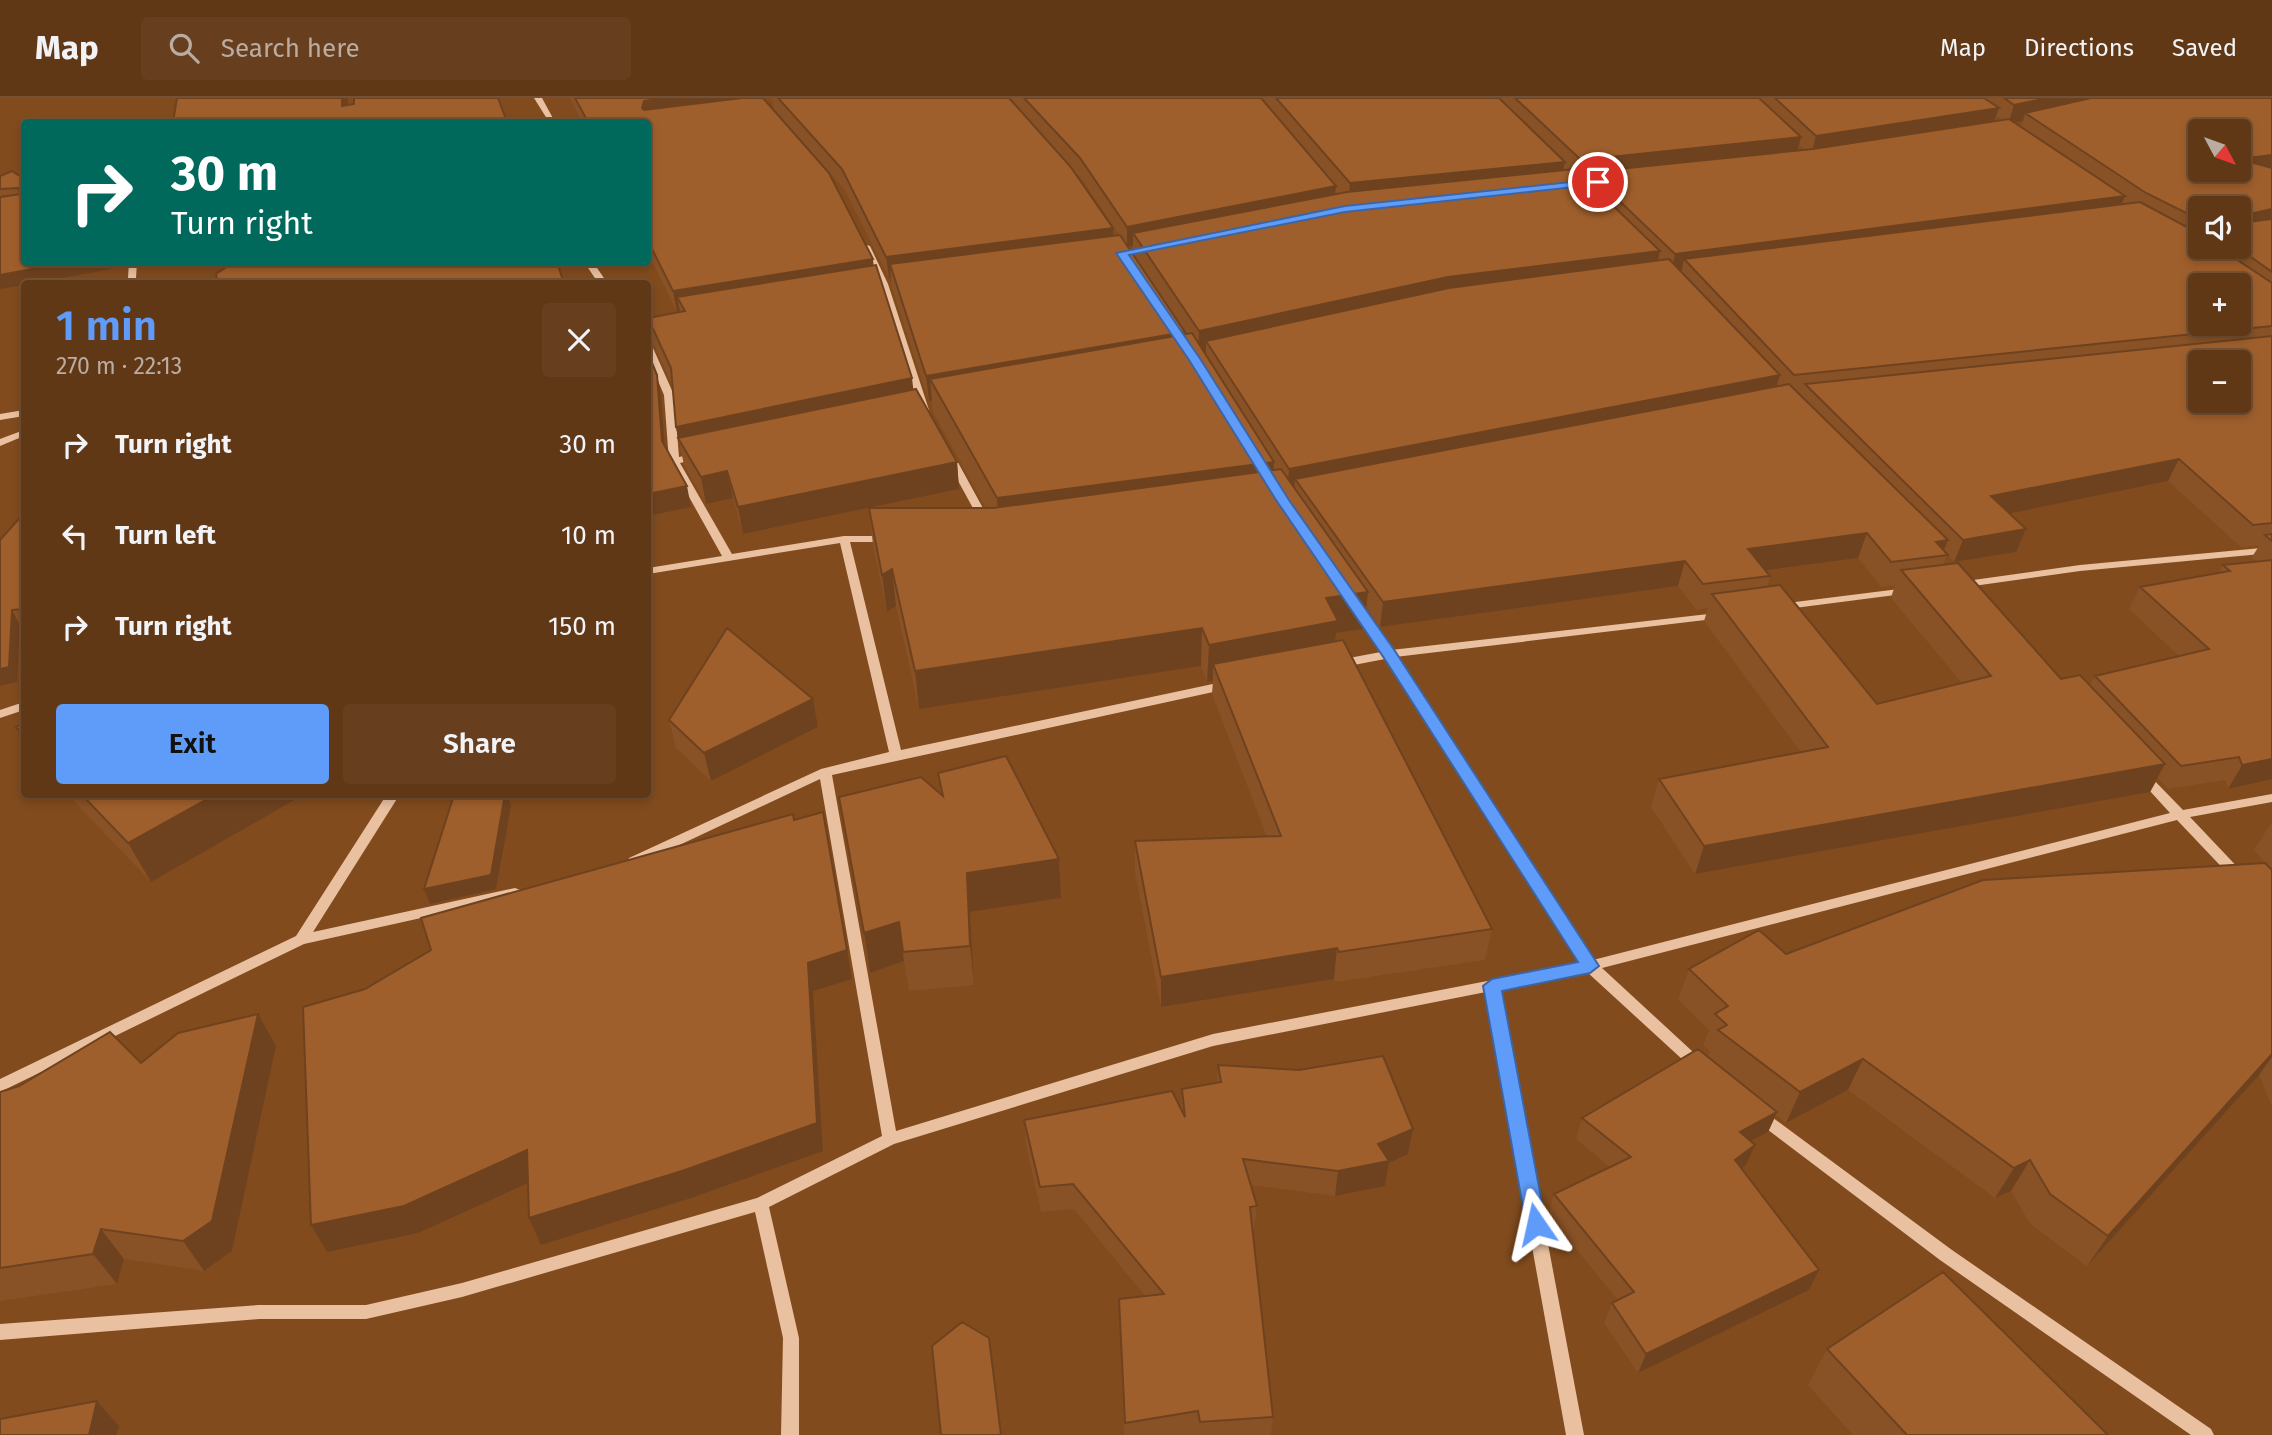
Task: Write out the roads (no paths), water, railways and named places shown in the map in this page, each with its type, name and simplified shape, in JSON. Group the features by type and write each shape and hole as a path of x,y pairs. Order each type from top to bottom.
{"street":[{"path":"538,98 550,119"},
{"path":"861,238 884,284 923,408 930,419"},
{"path":"871,286 898,282"},
{"path":"651,355 669,395 674,461 729,557"},
{"path":"910,410 936,405"},
{"path":"0,417 21,414"},
{"path":"0,443 21,434"},
{"path":"943,443 988,527"},
{"path":"674,461 713,452"},
{"path":"844,539 896,754"},
{"path":"651,570 844,539 899,539"},
{"path":"1954,580 1966,584 2080,568 2272,550"},
{"path":"1966,584 1975,594"},
{"path":"1760,609 1924,589"},
{"path":"1352,599 1590,966 1708,1074"},
{"path":"1324,667 1390,654 1732,613"},
{"path":"625,866 825,772 896,754 1245,682"},
{"path":"0,714 21,707"},
{"path":"2133,765 2244,882"},
{"path":"825,772 890,1139"},
{"path":"301,940 391,798"},
{"path":"0,1332 259,1312 366,1312 463,1290 761,1204 890,1139 1213,1041 1590,966 2179,815 2272,798"},
{"path":"0,1086 301,940 531,889"},
{"path":"1492,986 1575,1435"},
{"path":"1750,1108 1946,1255 2205,1435"},
{"path":"761,1204 791,1338 790,1435"}]}
